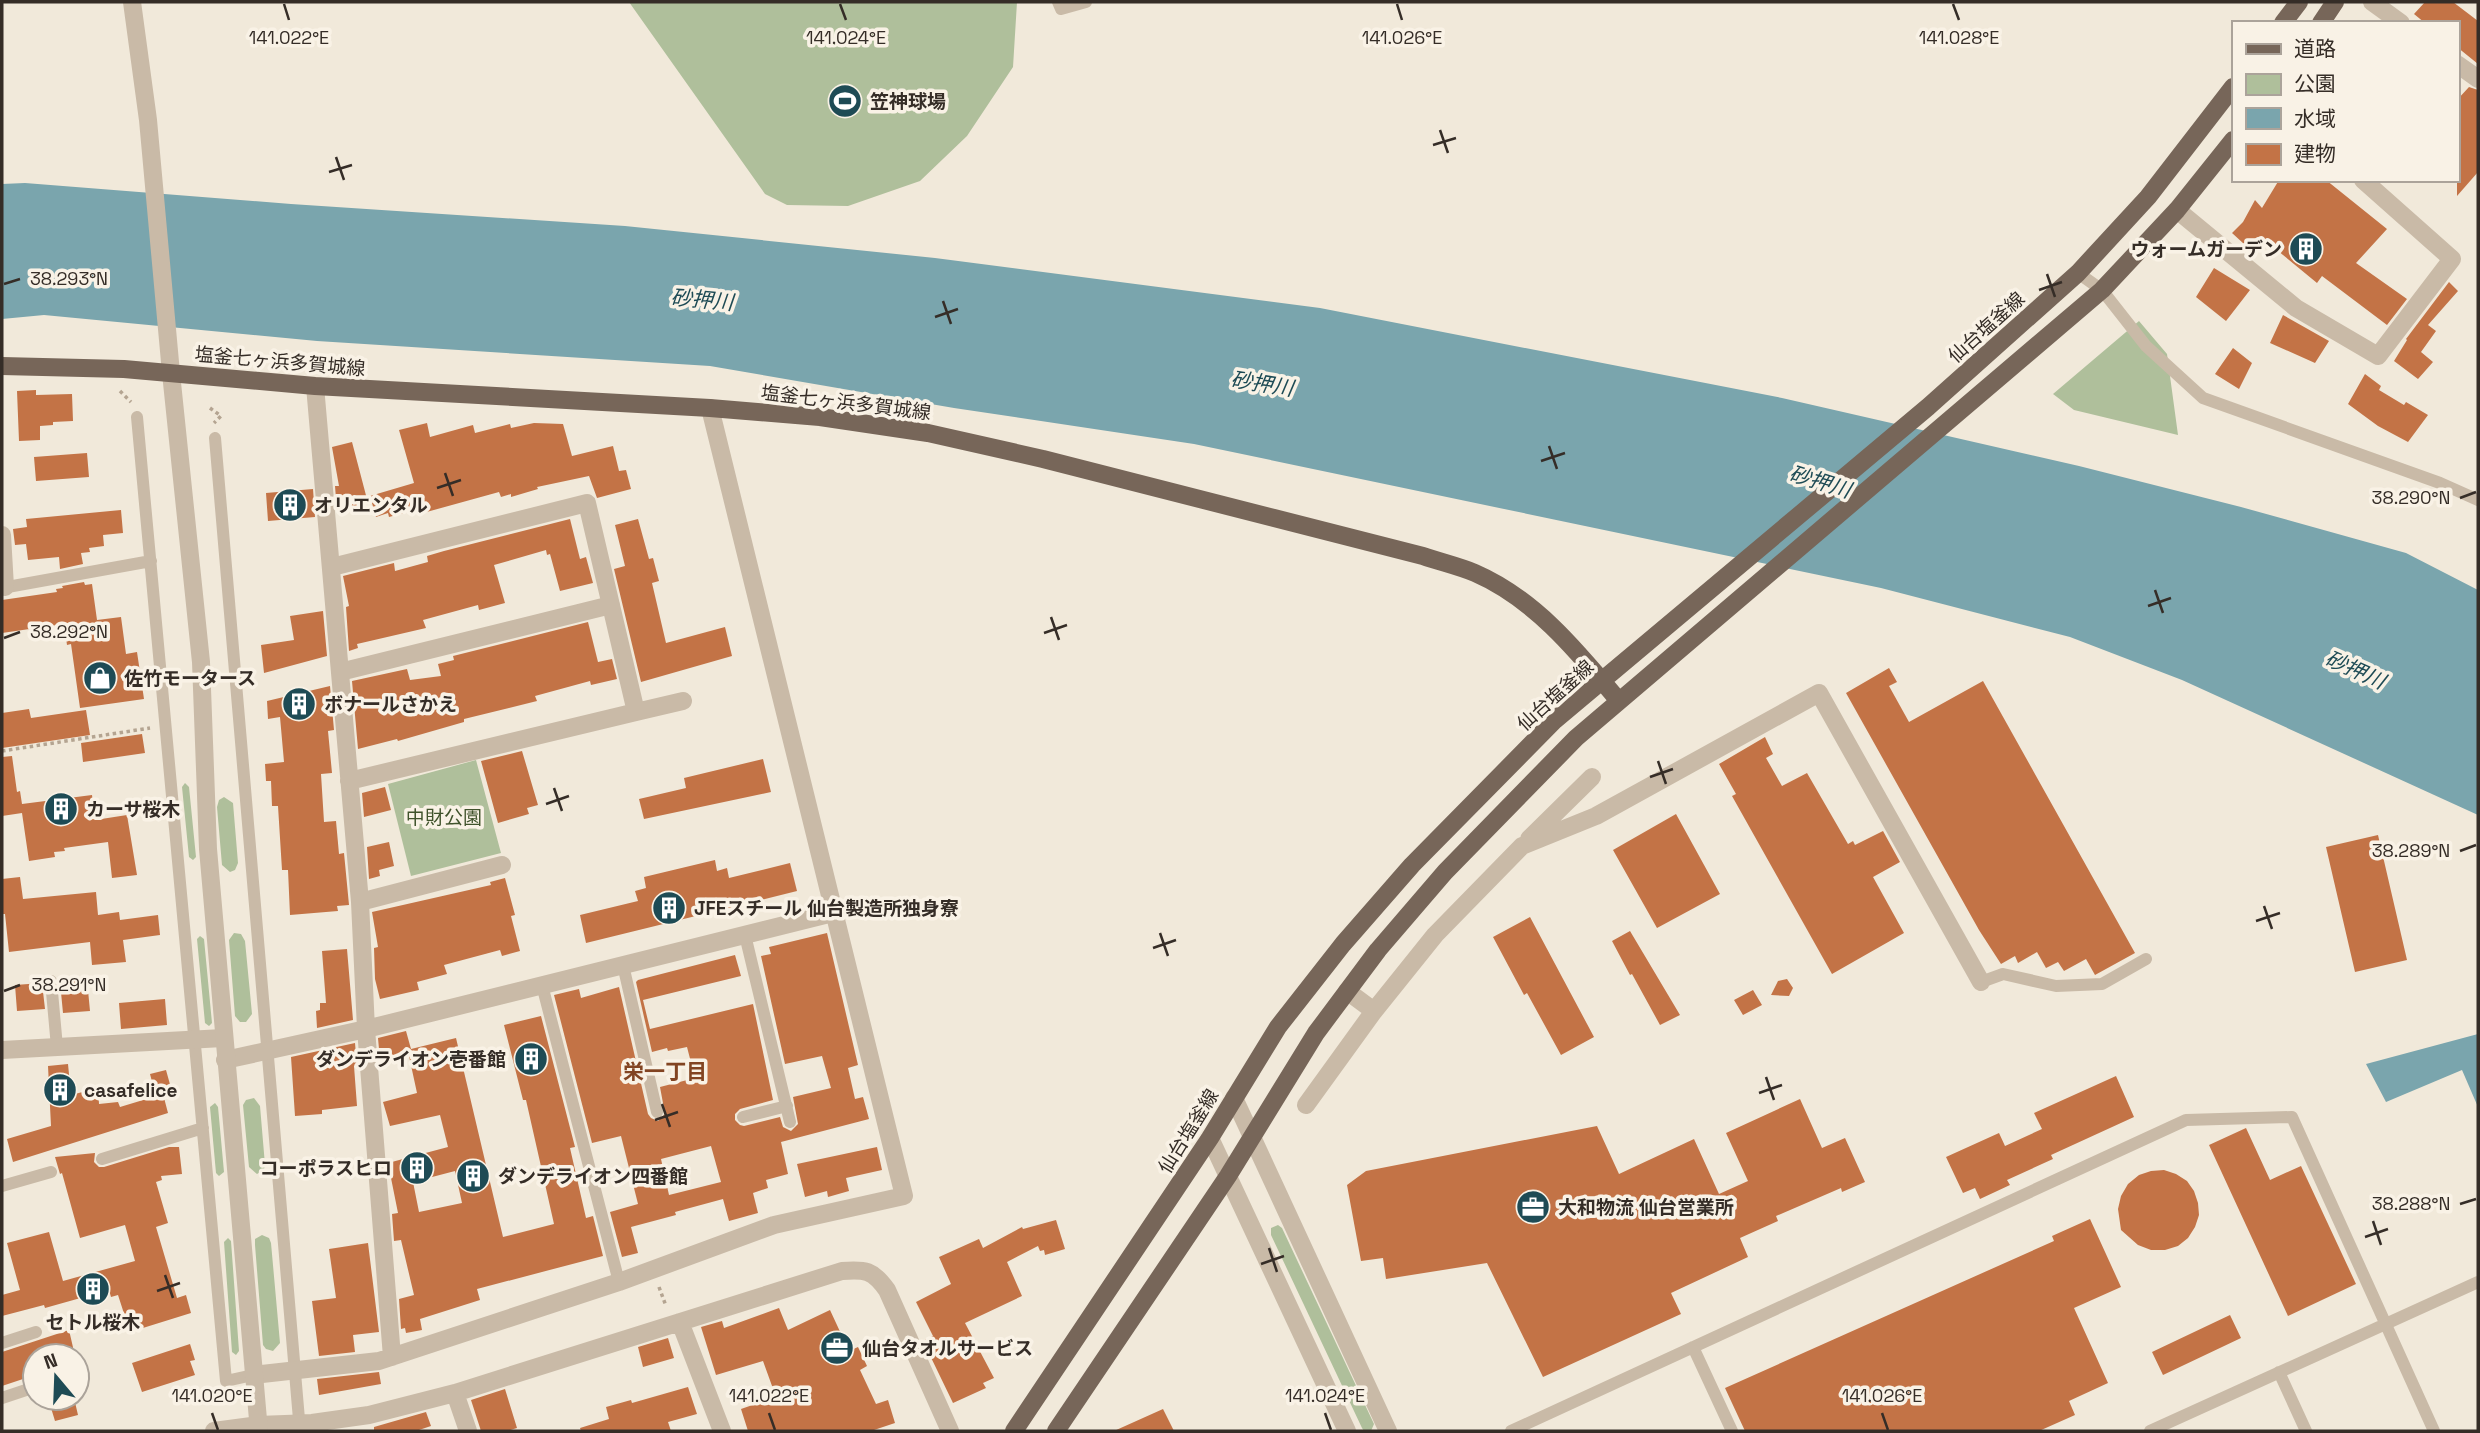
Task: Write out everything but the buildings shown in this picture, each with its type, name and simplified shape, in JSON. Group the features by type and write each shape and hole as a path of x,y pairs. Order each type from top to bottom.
{"main road":[{"path":"2285,21 2299,2"},
{"path":"2322,21 2336,2"},
{"name":"仙台塩釜線","path":"1014,1431 1210,1138 1278,1027 1343,944 1412,865 1555,720 1928,407 2078,272 2148,197 2232,88"},
{"path":"1056,1431 1228,1176 1316,1032 1378,950 1454,862 1576,738 2102,290 2177,210 2232,141"},
{"name":"塩釜七ヶ浜多賀城線","path":"2,366 124,369 315,386 710,408 820,417 928,433 1043,459 1423,556 1475,573 1509,592 1542,616 1619,701"}],"street":[{"path":"132,2 148,120 201,662 208,849 258,1428"},
{"path":"2372,2 2398,21"},
{"path":"2459,65 2478,79"},
{"path":"2177,210 2296,308 2378,356 2452,259 2365,182"},
{"path":"315,386 360,902 366,1029 392,1357"},
{"path":"253,1376 379,1361 619,1282 774,1225 904,1196 710,408"},
{"path":"332,567 587,503 636,712"},
{"path":"2,535 3,588"},
{"path":"340,673 611,605"},
{"path":"1522,846 1596,816 1819,694 1981,982"},
{"path":"349,781 683,701"},
{"path":"1306,1105 1374,1011 1435,934 1592,777"},
{"path":"360,902 502,865"},
{"path":"225,1060 366,1029 833,913"},
{"path":"1347,991 1374,1011"},
{"path":"2,1050 223,1038"},
{"path":"1234,1098 1388,1431"},
{"path":"1210,1138 1347,1431"},
{"path":"214,1431 299,1427 369,1415 456,1393 675,1318 842,1271 861,1269 877,1276 887,1290 950,1431"},
{"path":"675,1318 722,1431"},
{"path":"456,1393 468,1431"}],"lane":[{"path":"1058,2 1061,9 1086,2"},
{"path":"2078,272 2102,290 2146,346 2203,398 2440,483 2478,500"},
{"path":"137,417 226,1381 253,1376"},
{"path":"215,438 299,1427"},
{"path":"3,588 151,561"},
{"path":"745,935 790,1122"},
{"path":"1981,982 2003,975 2056,986 2102,984 2146,959"},
{"path":"622,965 657,1112"},
{"path":"51,981 57,1047"},
{"path":"542,985 619,1282"},
{"path":"743,1116 787,1106"},
{"path":"1511,1431 2186,1120 2292,1118 2434,1431"},
{"path":"102,1158 203,1128"},
{"path":"2,1186 51,1172"},
{"path":"2150,1431 2478,1282"},
{"path":"2,1343 36,1332"},
{"path":"1693,1347 1732,1431"},
{"path":"2279,1373 2306,1431"},
{"path":"2,1398 21,1392"}],"path":[{"path":"210,408 217,413"},
{"path":"2,751 166,726"},
{"path":"656,1279 675,1318"}],"green space":[{"name":"笠神球場","path":"629,2 1017,2 1013,67 967,136 920,181 848,206 787,205 765,194"},
{"path":"2139,321 2167,354 2178,435 2074,410 2053,394"},
{"name":"中財公園","path":"476,760 501,853 411,876 388,784"},
{"path":"185,783 189,787 196,857 193,860 189,857 182,787"},
{"path":"224,797 233,803 238,863 235,870 230,872 222,865 217,807 219,800"},
{"path":"234,933 241,934 245,941 252,1014 246,1022 240,1022 235,1016 229,940"},
{"path":"200,936 204,939 212,1023 209,1026 205,1023 197,939"},
{"path":"254,1098 260,1106 265,1165 264,1170 257,1174 249,1167 243,1105 246,1100"},
{"path":"215,1103 218,1107 224,1172 219,1176 216,1173 210,1107"},
{"path":"1278,1225 1282,1228 1374,1424 1371,1431 1364,1431 1362,1428 1271,1235 1271,1228"},
{"path":"262,1235 269,1238 271,1243 280,1343 273,1351 263,1345 255,1245 255,1239"},
{"path":"228,1238 231,1241 239,1351 236,1355 232,1352 224,1242"}],"water":[{"name":"砂押川","path":"25,183 625,226 935,258 1320,308 1782,398 2079,466 2241,507 2406,553 2478,590 2478,815 2182,680 2070,637 1881,588 1194,444 954,408 710,366 317,341 44,315 2,319 2,184"},
{"path":"2478,1034 2478,1107 2462,1070 2386,1102 2366,1064"}],"place":[{"name":"笠神球場","path":"845,101"},
{"name":"ウォームガーデン","path":"2306,249"},
{"name":"オリエンタル","path":"290,505"},
{"name":"佐竹モータース","path":"100,678"},
{"name":"ボナールさかえ","path":"299,704"},
{"name":"カーサ桜木","path":"61,809"},
{"name":"JFEスチール 仙台製造所独身寮","path":"669,908"},
{"name":"ダンデライオン壱番館","path":"531,1059"},
{"name":"casafelice","path":"60,1090"},
{"name":"コーポラスヒロ","path":"417,1168"},
{"name":"ダンデライオン四番館","path":"473,1176"},
{"name":"大和物流 仙台営業所","path":"1533,1207"},
{"name":"セトル桜木","path":"93,1289"},
{"name":"仙台タオルサービス","path":"837,1348"}],"district":[{"name":"栄一丁目","path":"665,1072"}]}
